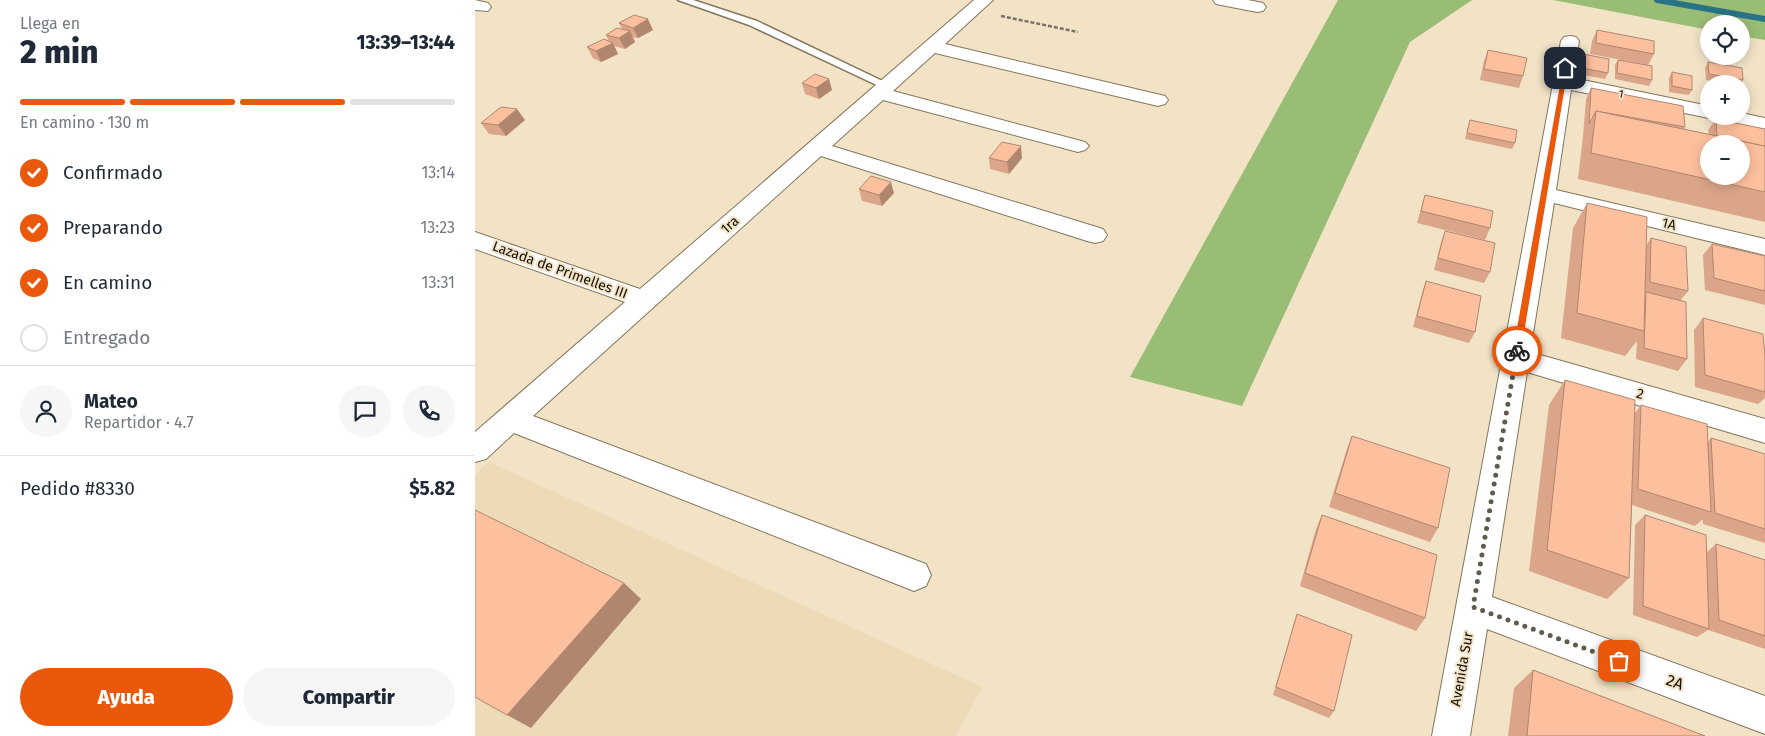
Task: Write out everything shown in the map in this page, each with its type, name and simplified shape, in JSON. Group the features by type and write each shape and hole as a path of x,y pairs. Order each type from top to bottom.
{"street":[{"path":"1222,0 1257,7"},
{"name":"1ra","path":"475,450 979,5"},
{"name":"Avenida Sur","path":"1451,736 1570,40"},
{"path":"932,47 1158,100"},
{"name":"1","path":"1563,82 1700,110"},
{"path":"883,90 1078,146"},
{"path":"1750,121 1765,124"},
{"path":"817,148 1095,235"},
{"name":"1A","path":"1543,194 1765,247"},
{"name":"Lazada de Primelles III","path":"475,240 645,300"},
{"name":"2","path":"1516,358 1765,431"},
{"path":"510,419 914,575"},
{"name":"2A","path":"1473,607 1765,715"}],"lane":[{"path":"683,0 753,23 883,90"}],"path":[{"path":"979,5 1078,32"}],"shaded area":[{"path":"489,462 982,687 956,736 475,736 475,475"}],"green space":[{"path":"1338,0 1472,0 1410,42 1242,406 1130,377"},
{"path":"1553,0 1765,0 1765,40 1750,38 1750,15 1700,15 1700,28"}],"building":[{"path":"634,15 648,19 633,28 619,23"},
{"path":"617,28 630,31 619,38 606,35"},
{"path":"1597,30 1654,41 1654,54 1596,43"},
{"path":"604,39 613,43 596,51 587,47"},
{"path":"1488,50 1527,58 1523,76 1484,69"},
{"path":"1583,54 1609,59 1608,73 1582,68"},
{"path":"1618,60 1652,66 1652,80 1617,73"},
{"path":"1708,65 1725,65 1742,68 1743,75 1715,75 1709,74"},
{"path":"1672,72 1692,76 1692,90 1672,86"},
{"path":"815,74 829,79 816,88 802,83"},
{"path":"1591,88 1683,106 1685,127 1596,111 1589,124"},
{"path":"501,107 517,109 498,125 481,123"},
{"path":"1596,111 1712,135 1700,135 1700,177 1591,153"},
{"path":"1470,120 1517,130 1515,143 1467,133"},
{"path":"1716,125 1745,125 1765,129 1765,146 1750,143 1750,135 1717,135"},
{"path":"1002,142 1021,146 1007,162 989,158"},
{"path":"1750,143 1765,146 1765,192 1734,185 1750,185"},
{"path":"871,176 891,182 879,195 859,189"},
{"path":"1425,195 1493,211 1490,228 1421,211"},
{"path":"1587,203 1647,217 1644,331 1577,313"},
{"path":"1445,231 1495,243 1490,272 1438,258"},
{"path":"1651,238 1686,247 1688,291 1650,282"},
{"path":"1712,244 1765,256 1765,291 1714,278"},
{"path":"1426,281 1481,296 1475,332 1417,316"},
{"path":"1646,292 1686,302 1687,359 1644,348"},
{"path":"1703,318 1763,334 1765,392 1705,375"},
{"path":"1565,380 1635,400 1629,578 1547,550"},
{"path":"1641,405 1707,424 1711,512 1638,489"},
{"path":"1352,436 1450,468 1438,528 1335,493"},
{"path":"1711,438 1765,454 1765,529 1715,513"},
{"path":"475,510 624,583 507,715 475,697"},
{"path":"1322,515 1437,555 1425,618 1305,573"},
{"path":"1645,515 1706,535 1709,629 1643,606"},
{"path":"1716,544 1765,560 1765,636 1719,620"},
{"path":"1297,614 1352,635 1334,711 1276,687"},
{"path":"1533,670 1705,736 1527,736"}],"waterway":[{"path":"1657,0 1765,19"}],"way so far":[{"path":"1517,351 1473,607 1619,661"}],"route":[{"path":"1517,351 1565,68"}]}
